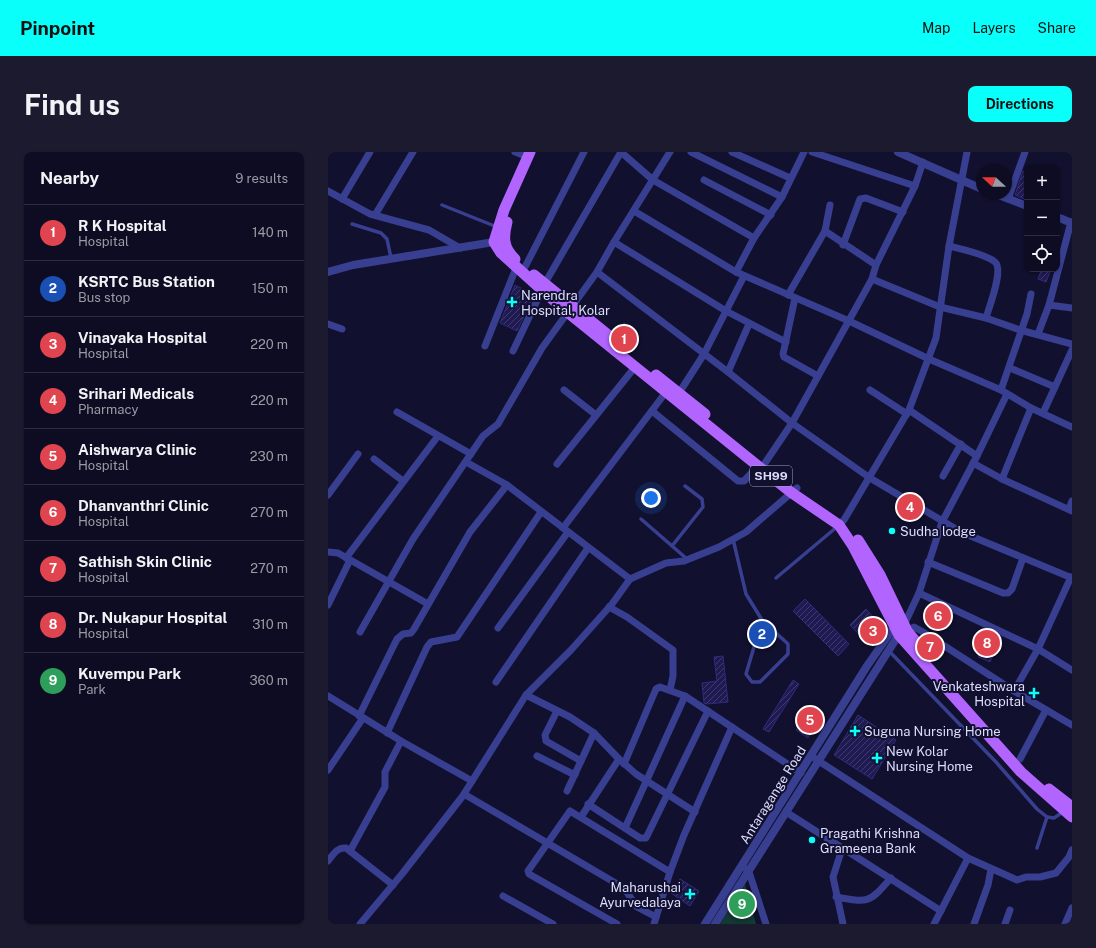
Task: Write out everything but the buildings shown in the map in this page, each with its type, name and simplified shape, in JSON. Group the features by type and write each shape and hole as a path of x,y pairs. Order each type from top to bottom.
{"main road":[{"name":"SH99","path":"520,268 508,252 504,235 508,218 538,152"},
{"path":"494,242 504,210 529,154"},
{"name":"SH99","path":"494,242 500,253 679,393 761,465"},
{"name":"SH99","path":"571,309 635,367 666,392 794,491 842,522 853,546 902,625 1021,772 1069,812"},
{"name":"SH99","path":"902,625 1020,759 1069,812"}],"street":[{"path":"342,199 370,152"},
{"path":"375,215 412,152"},
{"path":"515,152 529,154"},
{"path":"485,346 520,268 584,152"},
{"path":"513,350 544,287 621,152 653,180 754,238"},
{"path":"360,632 388,580 413,539 483,436 498,424 542,348 597,272 670,152"},
{"path":"691,152 782,197"},
{"path":"732,152 790,178"},
{"path":"736,272 754,238 782,197 804,152"},
{"path":"812,152 915,186"},
{"path":"898,152 976,187"},
{"path":"842,522 870,478 908,412 936,338 949,246 967,152"},
{"path":"1012,188 1025,152"},
{"path":"652,411 738,482 744,480 761,465 792,423 872,279 876,265 915,186 923,162"},
{"path":"704,180 771,215"},
{"path":"328,191 375,215 429,230 460,248"},
{"path":"844,245 860,198 866,198 903,212"},
{"path":"1011,200 1024,205"},
{"path":"818,376 784,357 783,354 792,296 825,231 830,205"},
{"path":"634,211 744,276 849,321 928,359 1004,392 1031,408 1072,427"},
{"path":"1038,334 1049,305 1071,222 1060,218"},
{"path":"825,231 876,265"},
{"path":"328,272 353,265 494,242"},
{"path":"614,242 726,311 786,342"},
{"path":"949,246 986,257 995,261 998,266 998,276 986,318"},
{"path":"597,272 792,423 870,478 961,532 1072,577 1038,649 1014,691"},
{"path":"679,393 704,354 744,276"},
{"path":"872,279 940,307 986,318 1020,330 1072,344"},
{"path":"1031,294 1027,314 1020,330 1004,392 977,456 942,522 918,593 902,625 914,627 923,632 1014,691 1071,723"},
{"path":"1049,305 1072,308"},
{"path":"328,324 342,329"},
{"path":"728,372 749,324"},
{"path":"1042,413 1072,350"},
{"path":"557,464 635,367"},
{"path":"1010,368 1055,387"},
{"path":"564,390 596,415"},
{"path":"870,390 961,444 977,456"},
{"path":"498,628 565,530 666,392"},
{"path":"1002,479 1031,408"},
{"path":"397,412 471,454"},
{"path":"328,605 348,559 403,481 438,436"},
{"path":"943,476 961,444"},
{"path":"328,495 358,454"},
{"path":"374,459 403,481"},
{"path":"466,462 507,485 630,579"},
{"path":"973,463 1002,479 1070,510 1072,501"},
{"path":"328,770 361,717 397,639 403,634 411,633 470,532 507,485"},
{"path":"360,924 393,885 464,794 526,695 571,650 609,607 630,579 666,563 688,560 733,539 746,532 794,491"},
{"path":"387,732 427,647 431,642 457,637 541,512"},
{"path":"328,547 428,604"},
{"path":"496,682 588,548"},
{"path":"328,552 338,553"},
{"path":"928,562 1003,593 1012,589 1023,558"},
{"path":"918,593 1038,649 1072,670"},
{"path":"609,607 627,617 673,650 673,676 670,690"},
{"name":"Antaragange Road","path":"715,924 801,773 814,758 889,651 902,625"},
{"name":"Antaragange Road","path":"705,924 786,812 814,758 902,625"},
{"path":"581,817 588,804 621,762 656,690 660,687 685,696 801,773"},
{"path":"526,695 557,711 594,734 621,762 695,812"},
{"path":"328,696 401,741 472,781"},
{"path":"625,828 685,696"},
{"path":"1020,759 1046,710"},
{"path":"557,711 546,735 546,741 582,761"},
{"path":"588,804 640,838 646,838 708,712"},
{"path":"654,924 670,872 732,727"},
{"path":"567,791 594,734"},
{"path":"350,851 385,787 385,772 401,741"},
{"path":"537,756 575,776"},
{"path":"814,758 968,858 1017,880 1026,877 1040,877 1056,873 1069,857 1072,850"},
{"path":"464,794 624,888 638,907 656,916"},
{"path":"617,924 529,874 528,871 530,866 570,811 670,872"},
{"path":"786,812 941,911"},
{"path":"328,861 341,848 350,851 393,885"},
{"path":"842,849 833,876 836,897 843,924"},
{"path":"934,924 968,858"},
{"path":"746,869 766,924"},
{"path":"974,924 988,886 991,869"},
{"path":"836,897 862,902 872,899 891,878"},
{"path":"503,896 553,924"},
{"path":"1065,924 1072,908"},
{"path":"1005,924 1010,910"}],"lane":[{"path":"442,205 498,227"},
{"path":"352,224 381,233 387,239 391,259"},
{"path":"672,546 703,507 702,500 685,486"},
{"path":"640,519 688,560"},
{"path":"776,578 842,522"},
{"path":"733,539 746,594 762,620 788,644 788,654 760,682 752,682 746,674 762,620"},
{"path":"889,651 996,762 1037,809 1047,817 1054,818 1069,812"},
{"path":"1037,848 1047,817"}],"green space":[{"path":"745,884 756,924 720,924"}],"place":[{"name":"Narendra Hospital, Kolar","path":"512,302"},
{"name":"R K Hospital","path":"624,339"},
{"name":"Srihari Medicals","path":"910,507"},
{"name":"Sudha lodge","path":"892,531"},
{"name":"Dhanvanthri Clinic","path":"938,616"},
{"name":"Vinayaka Hospital","path":"873,631"},
{"name":"KSRTC Bus Station","path":"762,634"},
{"name":"Dr. Nukapur Hospital","path":"987,643"},
{"name":"Sathish Skin Clinic","path":"930,647"},
{"name":"Venkateshwara Hospital","path":"1034,693"},
{"name":"Aishwarya Clinic","path":"810,720"},
{"name":"Suguna Nursing Home","path":"855,731"},
{"name":"New Kolar Nursing Home","path":"877,758"},
{"name":"Pragathi Krishna Grameena Bank","path":"812,840"},
{"name":"Maharushai Ayurvedalaya","path":"690,894"},
{"name":"Kuvempu Park","path":"742,904"}]}
